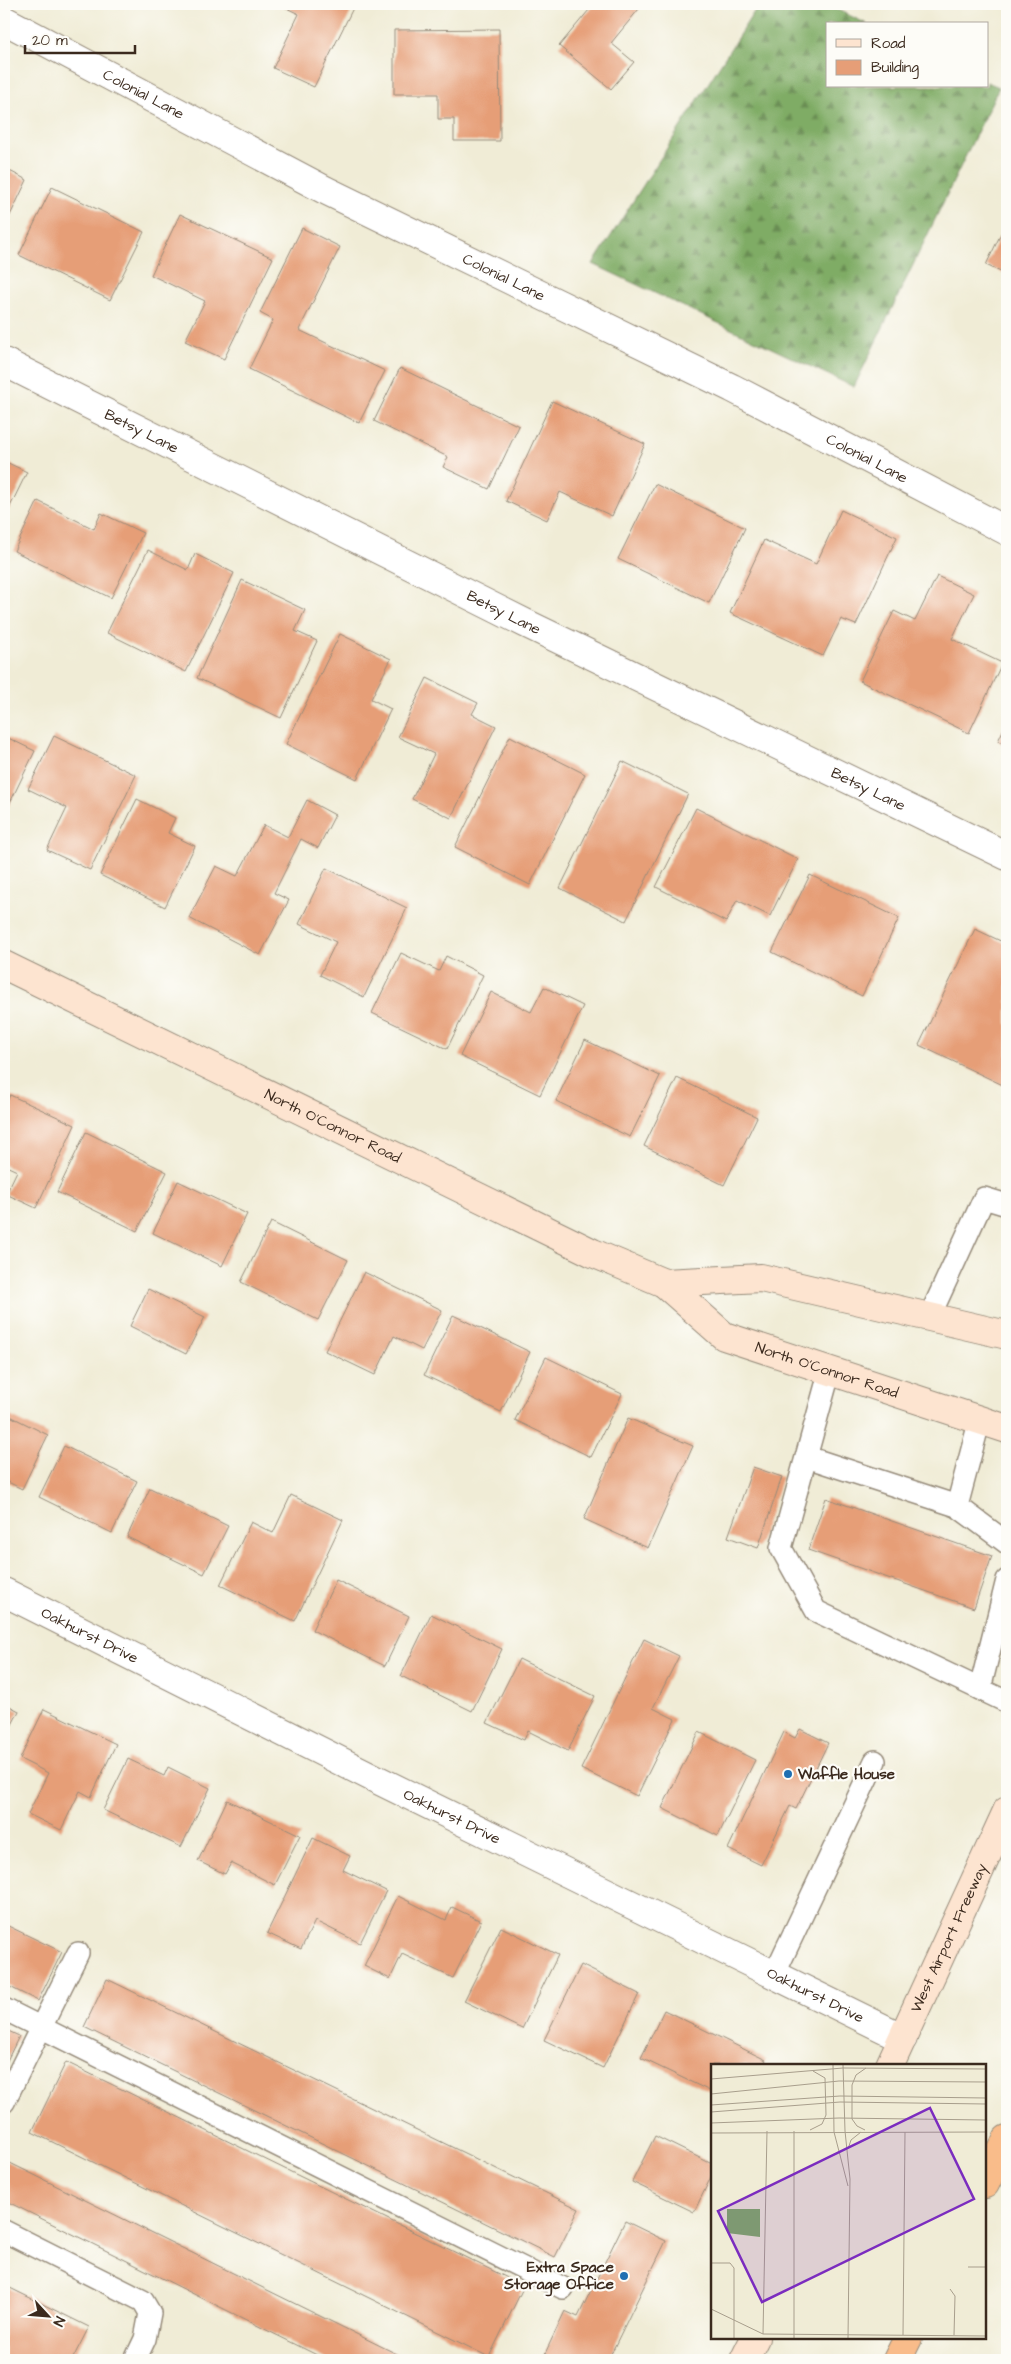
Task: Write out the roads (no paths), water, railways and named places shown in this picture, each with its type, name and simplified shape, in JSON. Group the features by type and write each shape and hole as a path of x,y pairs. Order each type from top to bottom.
{"highway":[{"path":"986,2182 1007,2139"},
{"path":"897,2360 908,2339"}],"main road":[{"name":"North O'Connor Road","path":"4,965 593,1253 664,1283 724,1336 980,1418 1007,1429"},
{"name":"North O'Connor Road","path":"664,1283 761,1278 1007,1335"},
{"path":"980,1418 1007,1444"},
{"name":"West Airport Freeway","path":"890,2064 1007,1810"},
{"path":"744,2360 754,2339"}],"street":[{"name":"Colonial Lane","path":"4,20 325,190 732,388 1007,531"},
{"name":"Betsy Lane","path":"4,362 534,627 1007,856"},
{"name":"Oakhurst Drive","path":"4,1592 374,1778 903,2038"}],"lane":[{"path":"929,1318 984,1198 1007,1204"},
{"path":"830,1370 781,1548 816,1611 1007,1702"},
{"path":"958,1506 980,1418"},
{"path":"807,1457 958,1506 1007,1543"},
{"path":"980,1689 1007,1580"},
{"path":"774,1975 874,1761"},
{"path":"4,2102 78,1953"},
{"path":"4,2009 563,2288"},
{"path":"4,2231 143,2301 150,2313 145,2339 135,2360"}],"place":[{"name":"Waffle House","path":"788,1774"},
{"name":"Extra Space Storage Office","path":"624,2276"}]}
